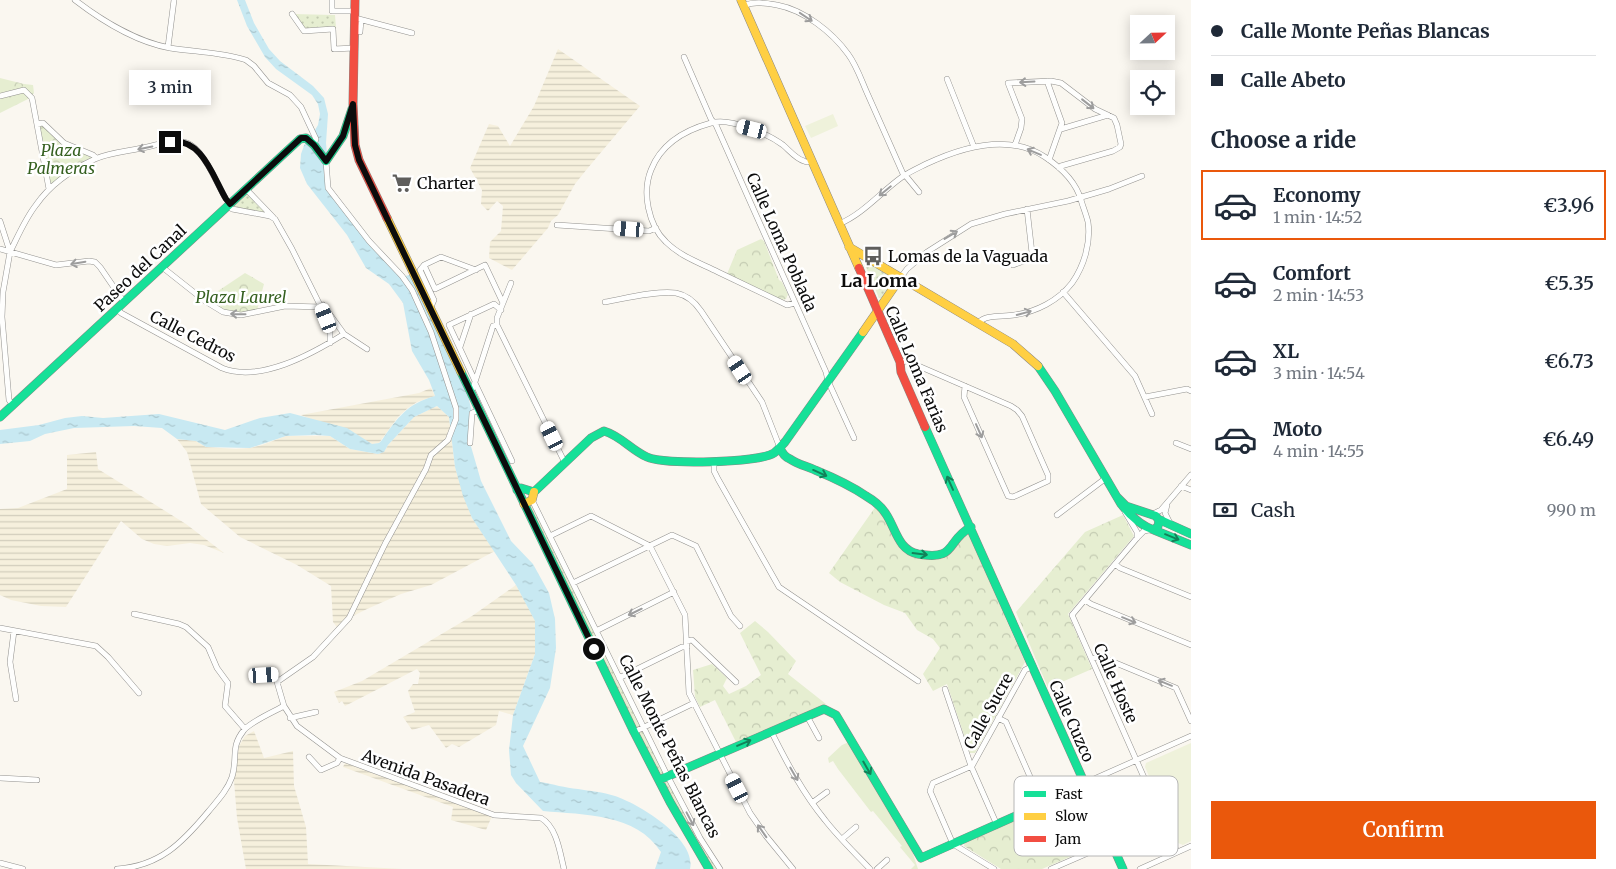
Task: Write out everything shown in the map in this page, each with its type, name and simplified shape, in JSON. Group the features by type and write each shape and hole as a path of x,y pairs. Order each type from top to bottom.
{"main road":[{"path":"314,145 326,161 343,136 353,104 354,48 357,16 355,0"},
{"name":"Calle Loma Farias","path":"742,3 900,362 901,372 1033,666"},
{"name":"Calle Monte Peñas Blancas","path":"353,104 355,145 359,160 634,732 689,837 709,869"},
{"name":"Paseo del Canal","path":"0,416 299,140 306,138 314,145"},
{"path":"849,247 1021,349 1041,367 1054,386 1118,500 1149,528 1191,545"},
{"path":"859,269 858,260 861,257 868,258"},
{"path":"524,504 596,434 607,431 614,434 640,454 649,458 714,463 764,457 780,448 901,277"},
{"path":"780,448 782,453 789,459 859,491 873,500 888,517 902,546 908,552 936,556 944,554 948,552 964,530 971,527"},
{"path":"517,490 521,488 533,496"},
{"path":"1127,510 1154,515 1158,520 1191,534"},
{"path":"1149,528 1144,519 1151,515"},
{"path":"1149,528 1158,526 1158,520"},
{"name":"Calle Cuzco","path":"1033,666 1082,776"},
{"path":"658,780 824,708 836,715 921,858 1014,817"},
{"name":"Calle Cuzco","path":"1117,856 1123,869"}],"street":[{"path":"75,0 100,18 150,42 168,47 241,58 251,62 268,83 290,95 301,107 316,139 314,145"},
{"path":"168,47 174,0"},
{"path":"332,0 332,11 357,16 412,33"},
{"path":"742,3 758,2 790,8 821,27 841,45 854,65 904,175 919,192"},
{"path":"292,14 304,31 333,29 334,49 354,48"},
{"path":"357,16 360,32"},
{"name":"Calle Loma Poblada","path":"684,57 854,438"},
{"path":"947,79 974,146"},
{"path":"1015,145 1022,119 1008,83 1046,81 1061,83 1095,109 1114,118 1117,122 1121,142 1120,147 1113,151 1059,168"},
{"path":"1046,81 1062,120 1061,129 1049,160"},
{"path":"0,96 24,90 32,98 49,189"},
{"path":"1061,129 1108,116"},
{"path":"795,303 787,305 687,257 664,240 656,228 651,215 647,193 649,175 656,161 668,145 680,135 713,122 737,125 764,134 802,160 806,162 811,161"},
{"path":"37,124 43,124 64,142 96,158"},
{"path":"13,405 9,400 2,317 10,252 35,205 49,189 71,173 96,158 170,142 182,142 192,146 199,152 232,209 270,216 274,219"},
{"path":"839,224 850,220 904,175 936,160 974,146 1015,145 1034,151 1049,160 1072,182 1080,197 1088,226 1087,247 1078,275 1063,292 1049,303 1035,310 1014,315 986,318 978,323"},
{"path":"277,682 308,660 349,618 431,455 448,440 454,429 457,415 431,332 412,290 402,276 369,241 328,188 326,161"},
{"path":"901,277 907,269 927,252 964,228 986,219 1117,187 1142,176"},
{"path":"246,188 274,219 321,307 330,329 330,343"},
{"path":"1013,265 1027,260 1032,255 1027,209"},
{"path":"0,221 10,252"},
{"path":"556,224 649,231 656,228"},
{"path":"0,249 56,265 95,262 124,302"},
{"path":"422,267 441,257 476,270"},
{"path":"422,267 435,289 485,266 503,303"},
{"path":"162,267 205,301 223,312 241,314 285,306 321,307"},
{"path":"422,267 434,300 430,309"},
{"path":"511,283 497,325 565,463"},
{"path":"312,290 344,334 367,349"},
{"path":"1063,292 1135,376 1152,414"},
{"path":"605,302 668,293 684,296 694,303 762,402 780,448"},
{"path":"501,310 494,304 449,325 512,461"},
{"name":"Calle Cedros","path":"117,309 121,313 234,372 253,372 274,368 317,351 344,334"},
{"path":"460,348 471,314"},
{"path":"469,390 473,388 493,326 497,325"},
{"path":"900,362 907,361 965,386 1011,406 1019,412 1048,475 1047,482 1013,497 1008,496 964,398 965,386"},
{"path":"1145,397 1187,389 1191,391"},
{"path":"470,443 472,413 479,410"},
{"path":"1176,443 1191,449"},
{"path":"714,463 714,471 718,479 779,587 918,681"},
{"path":"1151,515 1161,510 1191,475"},
{"path":"1057,515 1106,478"},
{"path":"1181,486 1191,490"},
{"name":"Calle Monte Peñas Blancas","path":"533,496 550,536 667,775 700,838 720,869"},
{"path":"1170,500 1165,515 1173,527"},
{"path":"1127,510 1137,532 1137,538"},
{"path":"1158,520 1161,510"},
{"path":"550,536 591,516 650,546 684,614 690,693 694,703 743,800 758,824 793,869"},
{"name":"Calle Hoste","path":"1143,776 1072,615 1137,538 1149,528"},
{"path":"573,583 672,535 696,546 731,616 740,626"},
{"path":"1115,564 1120,568 1191,597"},
{"path":"596,631 674,592"},
{"path":"1085,600 1191,645"},
{"path":"134,614 186,627 208,647 217,668 228,683 225,706 245,729"},
{"path":"0,628 96,646 139,693"},
{"path":"14,631 10,662 16,699"},
{"path":"686,640 692,640 736,682"},
{"path":"619,678 682,647 687,647"},
{"path":"1092,659 1099,656 1176,688 1191,721"},
{"name":"Calle Sucre","path":"953,844 930,791 933,783 971,766 1025,670 1033,666"},
{"path":"253,676 275,674 284,706 290,718 316,712"},
{"path":"945,689 971,766 997,825"},
{"path":"634,732 694,703"},
{"path":"117,869 136,867 154,861 174,848 194,828 229,785 234,765 234,746 245,729 284,706"},
{"path":"807,716 819,738"},
{"name":"Avenida Pasadera","path":"290,718 297,726 340,758 494,815 541,818 545,820 552,829 564,869"},
{"path":"998,718 1006,722 1030,776"},
{"path":"771,731 795,777 812,803 870,869"},
{"path":"1101,776 1191,736"},
{"path":"309,757 320,770 337,763 340,758"},
{"path":"0,778 37,780"},
{"path":"812,803 827,792"},
{"path":"842,839 856,827"},
{"path":"953,844 994,869"},
{"path":"1178,852 1191,846"},
{"path":"1052,869 1082,856"},
{"path":"1140,869 1168,856"},
{"path":"877,869 887,860"},
{"path":"0,863 23,869"}],"shaded area":[{"path":"558,49 640,106 575,184 558,215 551,221 548,228 512,270 489,258 490,242 501,231 503,206 497,201 488,211 481,204 482,190 470,168 489,124 498,126 510,146 534,106"},
{"path":"431,388 435,396 417,402 408,408 398,417 379,443 372,444 301,415 419,393"},
{"path":"437,406 449,417 455,467 472,518 495,551 431,585 401,594 349,618 339,630 333,622 331,586 297,565 240,537 201,504 187,452 177,439 196,441 206,447 236,449 262,445 286,436 330,436 350,449 378,454 384,452 388,445 414,417"},
{"path":"96,452 98,469 186,524 224,553 204,545 190,543 167,546 154,544 142,539 121,521 66,607 41,606 11,600 0,595 0,509 18,508 67,489 67,455"},
{"path":"516,585 535,620 535,654 513,715 499,711 496,725 459,747 452,744 446,748 429,725 412,730 403,717 415,712 408,691 413,684 418,684 420,673 417,669 345,706 342,701 339,703 334,692 362,681 472,616"},
{"path":"254,731 264,758 293,751 294,786 306,827 308,864 403,869 246,869 237,818 234,781 239,746 245,736"},
{"path":"345,763 492,816 486,830 451,820 453,807 343,767"}],"green space":[{"path":"292,14 335,15 336,28 304,31"},
{"path":"0,78 33,85 34,93 28,99 0,113"},
{"path":"833,114 838,126 811,138 805,126"},
{"name":"Plaza Palmeras","path":"43,123 59,139 96,158 49,189 37,124"},
{"path":"246,189 275,219 228,205"},
{"path":"761,239 764,241 779,280 788,294 786,299 782,300 727,274 737,250"},
{"path":"867,263 893,278 893,281 881,298 879,298 865,265"},
{"name":"Plaza Laurel","path":"245,273 264,284 257,310 241,315 215,308 206,299"},
{"path":"532,500 667,775 720,869 709,869 692,842 524,504"},
{"path":"876,506 879,508 900,547 936,558 965,532 969,532 1007,616 1005,617 1025,662 975,753 970,753 947,684 933,691 923,674 940,648 933,639 917,630 905,613 884,605 840,582 829,573"},
{"path":"1123,515 1134,536 1068,614 1092,669 1048,688 1016,612 1085,532"},
{"path":"755,621 796,661 788,674 826,704 736,742 715,700 700,707 695,697 693,670 712,664 727,678 723,686 729,694 746,686 761,675 740,633"},
{"path":"849,742 911,848 918,869 911,869 915,865 900,847 902,846 873,811 871,812 833,761 829,763 828,758 842,745"},
{"path":"1191,743 1191,841 1183,845 1178,843 1178,776 1149,776 1145,767 1146,763"},
{"path":"1014,821 1014,856 1072,856 1042,869 1001,869 964,846 965,842"}],"water":[{"path":"237,0 245,0 254,23 269,49 280,61 313,86 324,98 328,114 326,143 330,187 370,240 405,276 410,275 467,391 472,413 470,443 481,481 511,541 533,564 549,593 555,619 556,648 550,688 523,746 540,782 610,795 638,807 664,824 676,835 685,846 690,858 690,869 655,869 661,852 650,839 638,830 623,823 592,815 543,811 516,783 511,775 509,750 513,715 535,654 535,621 516,585 472,518 463,496 455,467 449,417 437,406 414,417 388,445 384,452 378,454 350,449 330,436 316,435 286,436 250,448 206,447 196,441 177,439 162,428 134,426 74,428 45,434 30,441 0,444 0,430 39,425 65,418 82,416 103,418 159,414 225,430 260,418 290,413 347,428 372,444 379,443 398,418 410,407 435,396 429,380 412,351 403,303 389,284 366,268 347,235 307,184 300,168 301,154 306,140 318,125 320,114 318,104 312,95 276,69 265,57 247,26"}],"traffic: fast":[{"path":"0,417 300,139 306,138 326,161 343,136 352,109"},
{"path":"534,492 591,438 604,431 616,436 641,454 657,460 690,462 731,461 750,459 774,453 785,442 863,332"},
{"path":"1038,366 1055,391 1121,504 1144,526 1154,530 1158,526 1159,521 1156,516 1126,506 1117,497"},
{"path":"461,372 634,732 670,802 709,869"},
{"path":"925,427 1081,776"},
{"path":"780,448 785,456 793,461 854,488 874,501 886,514 902,544 911,552 940,555 950,548 963,532 971,527"},
{"path":"517,490 521,488 534,492"},
{"path":"1158,519 1191,534"},
{"path":"1154,530 1191,545"},
{"path":"659,780 824,709 836,715 921,858 1014,817"},
{"path":"1117,856 1123,869"}],"traffic: slow":[{"path":"741,0 859,268"},
{"path":"387,218 461,372"},
{"path":"849,247 1013,344 1038,366"},
{"path":"863,332 901,277"},
{"path":"524,504 532,500 534,492"}],"traffic: jam":[{"path":"355,0 353,104 355,145 359,160 387,218"},
{"path":"859,268 900,362 901,372 925,427"}],"place":[{"name":"Charter","path":"402,183"},
{"name":"Lomas de la Vaguada","path":"873,256"}],"district":[{"name":"La Loma","path":"879,280"}],"route":[{"path":"170,142 182,142 196,149 230,204 303,137 310,140 326,161 343,136 353,104 355,145 359,160 594,649"}]}
